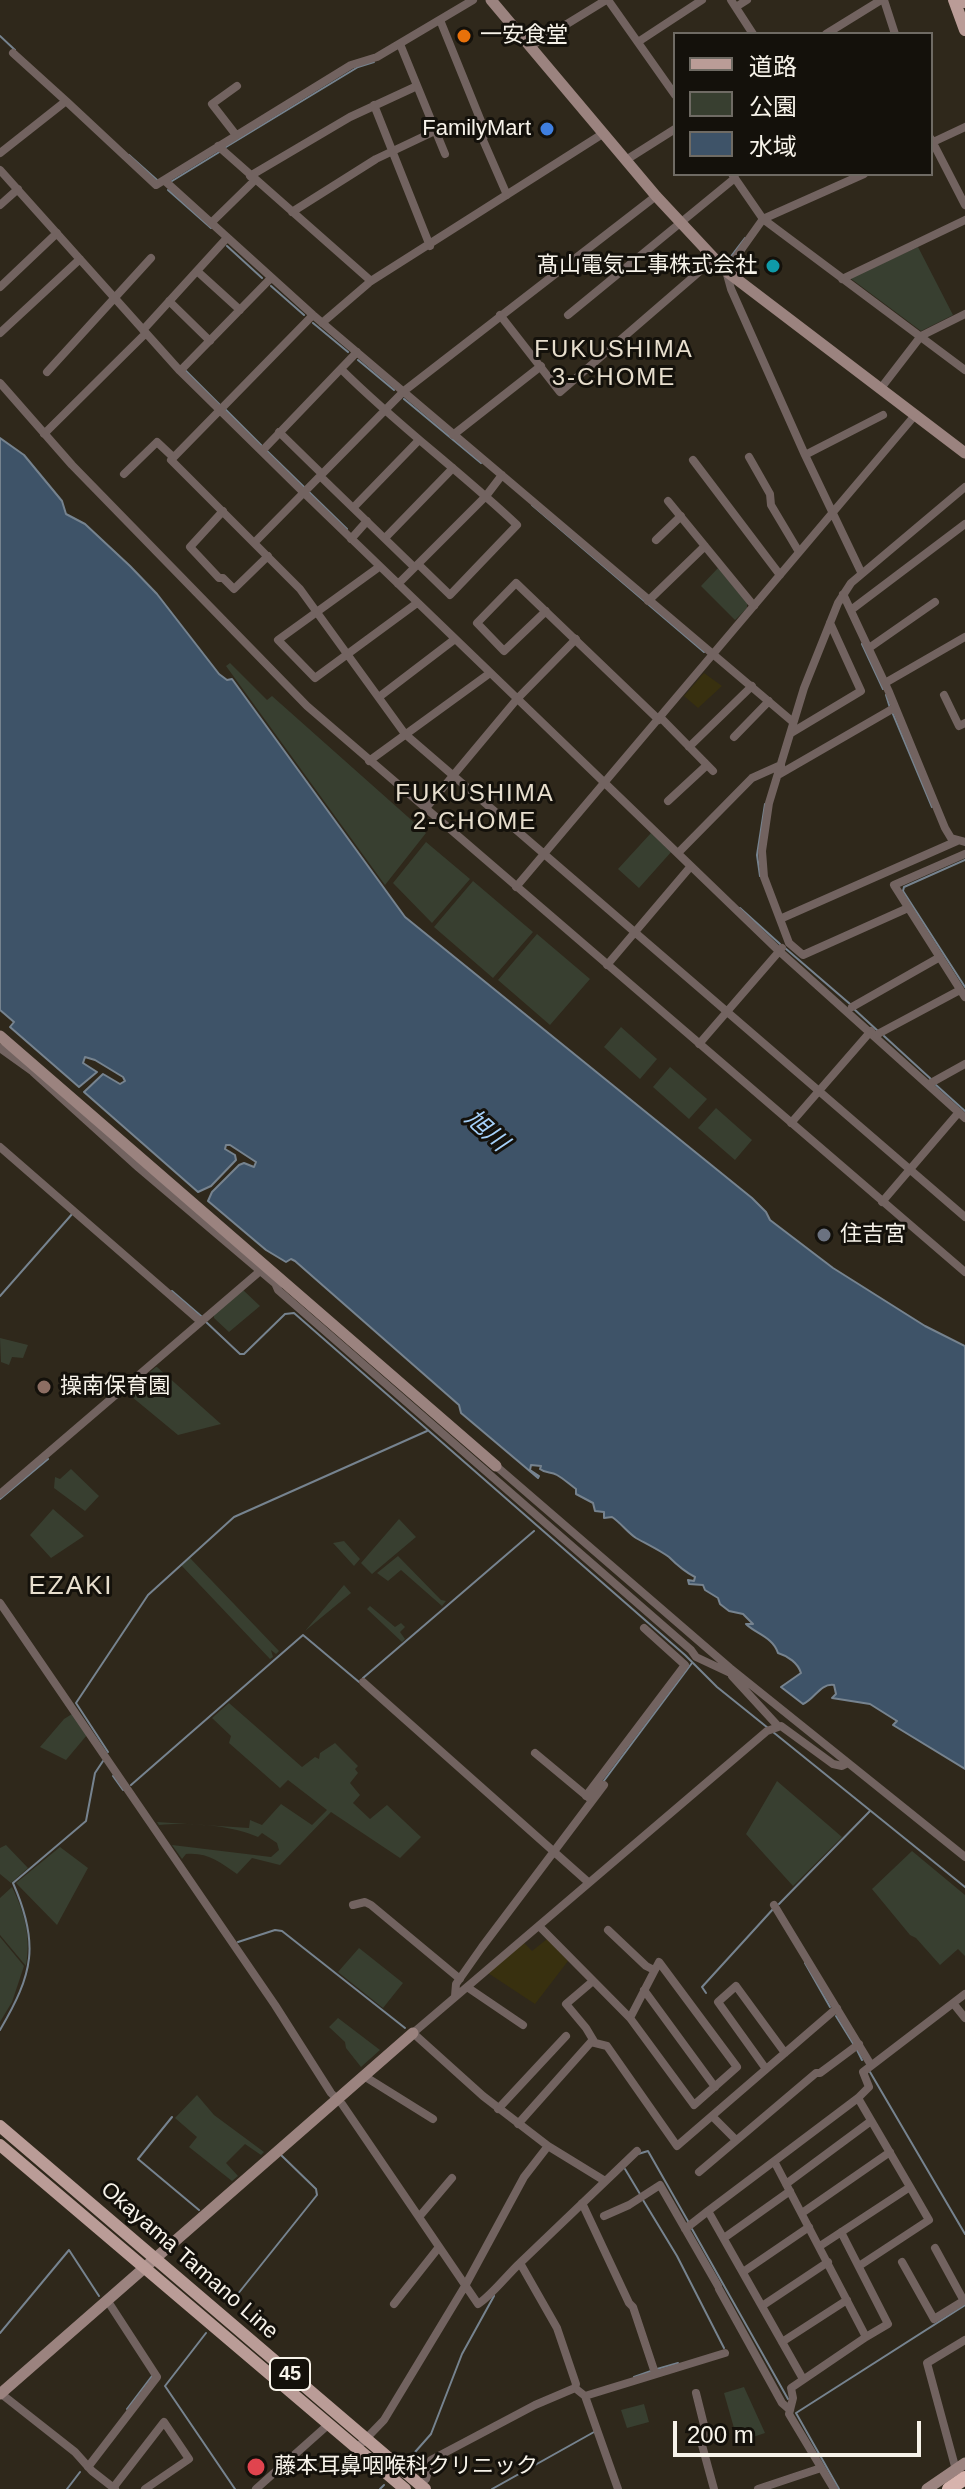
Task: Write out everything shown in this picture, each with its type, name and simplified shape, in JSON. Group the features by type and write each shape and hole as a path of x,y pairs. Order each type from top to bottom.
{"highway":[{"path":"949,2489 962,2470"}],"main road":[{"path":"954,0 965,30"},
{"name":"Okayama Tamano Line","path":"0,2126 405,2489"},
{"name":"Okayama Tamano Line","path":"0,2145 150,2263 423,2487"}],"street":[{"path":"13,53 156,185 221,148 236,135 351,65 377,57 473,0"},
{"path":"491,0 681,225 726,271 965,453"},
{"path":"531,46 607,0 673,92"},
{"path":"638,42 702,0"},
{"path":"747,0 734,4 752,32"},
{"path":"829,32 882,0 894,32"},
{"path":"440,20 485,131 483,140 507,195"},
{"path":"400,44 445,154"},
{"path":"236,135 212,104 237,86"},
{"path":"211,223 252,178 374,105 417,86"},
{"path":"0,153 66,101"},
{"path":"374,105 430,246"},
{"path":"933,141 965,127"},
{"path":"626,160 673,130"},
{"path":"292,212 392,150 435,131"},
{"path":"322,323 371,281 604,133"},
{"path":"933,146 965,205"},
{"path":"221,148 371,281"},
{"path":"0,170 144,332 353,536 379,567 400,582 417,603 519,697 691,866 785,947 959,1109 882,1202"},
{"path":"568,315 681,225 733,176"},
{"path":"735,176 763,219 965,370"},
{"path":"726,271 763,219 844,178"},
{"path":"165,181 322,323 793,722"},
{"path":"0,205 18,189"},
{"path":"254,543 404,391 656,196"},
{"path":"842,279 965,220"},
{"path":"0,287 57,233"},
{"path":"44,434 144,332 226,239"},
{"path":"47,372 151,258"},
{"path":"0,333 80,259"},
{"path":"500,315 560,392 714,259"},
{"path":"197,271 240,310"},
{"path":"726,271 731,289 805,455 861,572"},
{"path":"182,369 271,278"},
{"path":"169,301 210,341"},
{"path":"881,388 921,336 965,314"},
{"path":"313,315 171,460 268,556 317,611 405,734 965,1217"},
{"path":"264,449 357,352"},
{"path":"453,435 541,366"},
{"path":"279,432 353,508 450,595 517,525 384,412 341,369"},
{"path":"0,383 44,434 307,706 965,1272"},
{"path":"516,887 916,414"},
{"path":"805,455 883,415"},
{"path":"353,508 419,440"},
{"path":"124,474 157,442 173,457"},
{"path":"749,457 770,494 771,505 799,552"},
{"path":"693,460 780,575"},
{"path":"386,537 453,468"},
{"path":"400,582 501,477"},
{"path":"785,947 780,919 762,863 769,803 793,722 830,623 843,594 861,572 965,487"},
{"path":"668,501 754,606"},
{"path":"223,511 190,547 219,578 234,589 268,556"},
{"path":"656,540 681,516"},
{"path":"353,536 367,521"},
{"path":"851,610 965,524"},
{"path":"648,601 705,546"},
{"path":"379,567 278,640 315,678 417,603"},
{"path":"546,611 504,651 477,623 516,583 546,611 576,639 660,719 710,768 668,801"},
{"path":"843,594 885,683 891,709 945,828 961,846"},
{"path":"869,648 935,602"},
{"path":"791,733 861,691 830,623"},
{"path":"885,683 965,637"},
{"path":"379,697 455,639"},
{"path":"426,808 519,697 576,639"},
{"path":"369,761 490,673"},
{"path":"689,747 750,688"},
{"path":"944,695 959,726 965,723"},
{"path":"734,737 768,702"},
{"path":"778,775 891,709"},
{"path":"679,851 752,778 781,765"},
{"path":"791,1123 818,1090 876,1033 963,993 894,885 961,846"},
{"path":"780,919 961,846"},
{"path":"607,965 691,866"},
{"path":"785,947 803,955 908,908"},
{"path":"699,1044 785,947"},
{"path":"852,1007 940,957"},
{"path":"0,1036 259,1272 290,1293 297,1293"},
{"path":"2,1054 34,1069 297,1293 729,1670 965,1857"},
{"path":"931,1082 965,1064"},
{"path":"0,1147 202,1319"},
{"path":"0,1494 259,1272"},
{"path":"275,1283 278,1290 679,1639 689,1660"},
{"path":"0,1603 478,2304 483,2302 494,2286 522,2265 637,2151"},
{"path":"644,1628 689,1660 729,1670 776,1731 833,1764 846,1764"},
{"path":"455,1997 456,1984 554,1852 589,1798 689,1660"},
{"path":"363,1682 588,1882"},
{"path":"145,2489 189,2459 164,2422 114,2488 75,2452 0,2394 588,1882 776,1731"},
{"path":"535,1753 589,1798"},
{"path":"589,1798 604,1785"},
{"path":"353,1905 365,1902 371,1905 460,1979"},
{"path":"776,1907 837,2008 856,2046 871,2065"},
{"path":"539,1926 630,2018 694,2105 736,2140"},
{"path":"608,1930 654,1970"},
{"path":"630,2018 659,1962 737,2067 694,2105"},
{"path":"593,1981 566,2004 595,2043"},
{"path":"766,2069 718,2002 736,1986 785,2053"},
{"path":"467,1987 523,2025"},
{"path":"644,1990 715,2087"},
{"path":"688,2226 858,2098 869,2087 863,2072 965,1994"},
{"path":"953,2003 965,2018"},
{"path":"518,2124 591,2042 607,2046 677,2146 837,2008"},
{"path":"413,2033 498,2109 548,2146 605,2181"},
{"path":"498,2109 566,2036"},
{"path":"699,2172 816,2073 856,2046"},
{"path":"364,2076 433,2119"},
{"path":"858,2098 929,2220 859,2266"},
{"path":"724,2238 871,2121"},
{"path":"357,2448 384,2420 465,2286 524,2177 548,2146"},
{"path":"802,2213 890,2152"},
{"path":"774,2161 866,2337"},
{"path":"419,2217 452,2178"},
{"path":"604,2216 629,2205 660,2185 688,2226 718,2288 834,2489"},
{"path":"820,2246 910,2187"},
{"path":"584,2204 633,2307 655,2371"},
{"path":"708,2211 803,2379"},
{"path":"743,2272 809,2227"},
{"path":"790,2410 793,2398 791,2388 888,2324 841,2232"},
{"path":"394,2304 439,2247"},
{"path":"902,2262 934,2319 964,2300 935,2248"},
{"path":"762,2306 828,2262"},
{"path":"522,2265 557,2328 575,2388"},
{"path":"88,2467 157,2377 107,2300"},
{"path":"782,2342 847,2300"},
{"path":"927,2489 962,2470 927,2363 965,2340"},
{"path":"585,2396 655,2371 725,2353"},
{"path":"575,2388 585,2396 618,2489"},
{"path":"423,2487 431,2460 535,2405 575,2388"},
{"path":"696,2393 706,2433 702,2445 714,2489"},
{"path":"256,2489 329,2424"},
{"path":"758,2489 821,2468"}],"green space":[{"path":"918,247 953,315 921,331 850,278"},
{"path":"718,568 747,602 747,608 735,620 701,586"},
{"path":"230,663 267,700 272,696 426,833 385,885 226,666"},
{"path":"651,833 672,851 639,888 618,869"},
{"path":"426,842 470,879 432,923 393,883"},
{"path":"473,881 533,932 493,978 434,927"},
{"path":"537,934 590,979 550,1025 498,980"},
{"path":"621,1027 657,1059 640,1079 604,1047"},
{"path":"670,1067 707,1099 689,1119 653,1087"},
{"path":"716,1108 752,1140 735,1160 698,1128"},
{"path":"242,1289 260,1306 229,1332 214,1318 214,1313"},
{"path":"0,1338 28,1345 23,1358 12,1357 9,1365 1,1362"},
{"path":"156,1367 221,1424 178,1435 126,1392"},
{"path":"71,1469 99,1496 85,1511 54,1488 55,1477 60,1479"},
{"path":"53,1509 84,1536 51,1558 30,1535"},
{"path":"399,1519 416,1537 372,1574 361,1563"},
{"path":"344,1541 360,1559 354,1566 333,1543"},
{"path":"398,1556 441,1600 446,1601 442,1606 401,1570 388,1581 377,1573"},
{"path":"190,1558 279,1651 276,1654 271,1650 273,1657 270,1659 181,1565"},
{"path":"344,1585 351,1593 305,1631"},
{"path":"370,1606 395,1627 401,1623 405,1627 400,1632 405,1639 402,1642 367,1609"},
{"path":"229,1703 302,1767 315,1757 319,1759 320,1753 335,1743 358,1766 355,1769 358,1773 350,1783 360,1795 353,1803 370,1819 387,1805 421,1837 400,1858 331,1812 280,1865 252,1858 237,1874 207,1856 186,1854 182,1859 172,1845 271,1857 279,1850 277,1843 262,1833 258,1837 210,1825 249,1828 250,1820 262,1825 281,1804 312,1825 327,1810 288,1780 280,1788 229,1743 231,1736 212,1718"},
{"path":"72,1714 87,1735 66,1760 40,1747"},
{"path":"777,1781 842,1837 793,1886 746,1834"},
{"path":"157,1822 190,1824 159,1825"},
{"path":"6,1845 28,1868 11,1883 0,1874 0,1848"},
{"path":"60,1847 88,1868 57,1925 16,1883"},
{"path":"912,1851 965,1895 965,1956 958,1949 940,1965 872,1889"},
{"path":"12,1887 26,1925 26,1966 0,1935 0,1898"},
{"path":"0,1937 24,1966 12,2002 0,2022"},
{"path":"359,1948 403,1983 383,2008 338,1972"},
{"path":"338,2018 380,2050 361,2067 345,2042 329,2027"},
{"path":"197,2095 214,2115 264,2152 261,2155 245,2144 226,2163 238,2176 232,2181 189,2147 197,2137 175,2118"},
{"path":"744,2387 765,2433 738,2442 724,2393"},
{"path":"644,2404 649,2422 627,2428 621,2410"}],"sand":[{"path":"704,673 722,686 698,708 684,696"},
{"path":"547,1939 568,1961 535,2004 488,1973 524,1943 532,1951"}],"water":[{"name":"旭川","path":"0,438 24,455 62,501 66,514 85,524 157,594 219,674 227,680 232,679 405,917 752,1198 770,1220 833,1268 925,1326 965,1346 965,1769 893,1725 897,1721 870,1704 832,1698 836,1694 834,1685 825,1686 803,1704 781,1687 801,1673 800,1669 792,1660 778,1653 768,1639 746,1624 753,1624 743,1614 729,1611 703,1585 689,1584 688,1580 694,1581 695,1577 636,1538 612,1517 604,1518 604,1512 595,1511 593,1503 576,1494 576,1489 562,1478 542,1471 541,1466 531,1465 530,1470 538,1478 461,1413 459,1405 295,1261 291,1259 286,1262 266,1250 208,1201 212,1192 239,1165 244,1163 254,1167 256,1162 226,1145 225,1149 235,1155 236,1160 211,1186 198,1192 84,1092 103,1074 120,1084 125,1081 123,1077 85,1057 83,1063 97,1072 79,1087 10,1027 14,1022 0,1010"}],"waterway":[{"path":"0,36 15,50"},
{"path":"226,147 358,67 374,62"},
{"path":"172,181 221,151"},
{"path":"129,155 157,180"},
{"path":"168,190 211,228"},
{"path":"729,259 745,238"},
{"path":"227,246 262,278"},
{"path":"271,286 304,315"},
{"path":"313,323 348,352"},
{"path":"358,360 394,390"},
{"path":"186,371 221,406"},
{"path":"404,399 481,463"},
{"path":"226,410 261,445"},
{"path":"266,450 304,487"},
{"path":"309,492 347,529"},
{"path":"532,505 704,652"},
{"path":"862,644 883,689"},
{"path":"886,695 890,708"},
{"path":"893,714 932,807"},
{"path":"760,876 757,855 765,804"},
{"path":"965,860 904,887 903,891 965,987"},
{"path":"740,908 780,944"},
{"path":"785,948 850,1004"},
{"path":"854,1009 879,1032"},
{"path":"884,1036 932,1080"},
{"path":"936,1085 965,1111"},
{"path":"0,1296 73,1213"},
{"path":"172,1291 201,1316"},
{"path":"205,1321 240,1354 244,1354 285,1314 294,1313 685,1655 717,1687 768,1728"},
{"path":"108,1752 76,1703 148,1595 234,1517 427,1431"},
{"path":"0,1499 48,1459"},
{"path":"363,1678 534,1531"},
{"path":"131,1785 303,1635 359,1682"},
{"path":"603,1782 692,1663"},
{"path":"773,1732 965,1887"},
{"path":"0,2030 20,1992 29,1958 27,1924 13,1883 86,1821 95,1773 103,1761"},
{"path":"113,1776 123,1790"},
{"path":"779,1904 870,1811"},
{"path":"706,1993 702,1987 774,1908"},
{"path":"238,1942 275,1930 282,1931 405,2028"},
{"path":"805,1963 830,2007"},
{"path":"836,2016 854,2045"},
{"path":"857,2050 862,2060"},
{"path":"870,2072 965,2234"},
{"path":"172,2117 138,2159 199,2210"},
{"path":"638,2154 648,2151 689,2223"},
{"path":"237,2295 317,2195 316,2189 281,2155"},
{"path":"625,2169 640,2194"},
{"path":"643,2200 677,2256 724,2348"},
{"path":"692,2229 788,2399"},
{"path":"0,2333 69,2250 99,2296"},
{"path":"408,2460 431,2434 462,2354 494,2296"},
{"path":"796,2413 965,2305"},
{"path":"206,2333 165,2386 235,2489"},
{"path":"657,2369 678,2363"},
{"path":"634,2377 651,2371"},
{"path":"127,2409 152,2376"},
{"path":"796,2413 839,2489"},
{"path":"492,2489 594,2432"},
{"path":"413,2457 426,2461"},
{"path":"67,2489 80,2472"},
{"path":"380,2489 384,2485"}],"place":[{"name":"一安食堂","path":"464,36"},
{"name":"FamilyMart","path":"547,129"},
{"name":"髙山電気工事株式会社","path":"773,266"},
{"name":"住吉宮","path":"824,1235"},
{"name":"操南保育園","path":"44,1387"},
{"name":"藤本耳鼻咽喉科クリニック","path":"256,2467"}],"district":[{"name":"FUKUSHIMA 3-CHOME","path":"614,364"},
{"name":"FUKUSHIMA 2-CHOME","path":"475,808"},
{"name":"EZAKI","path":"71,1587"}]}
